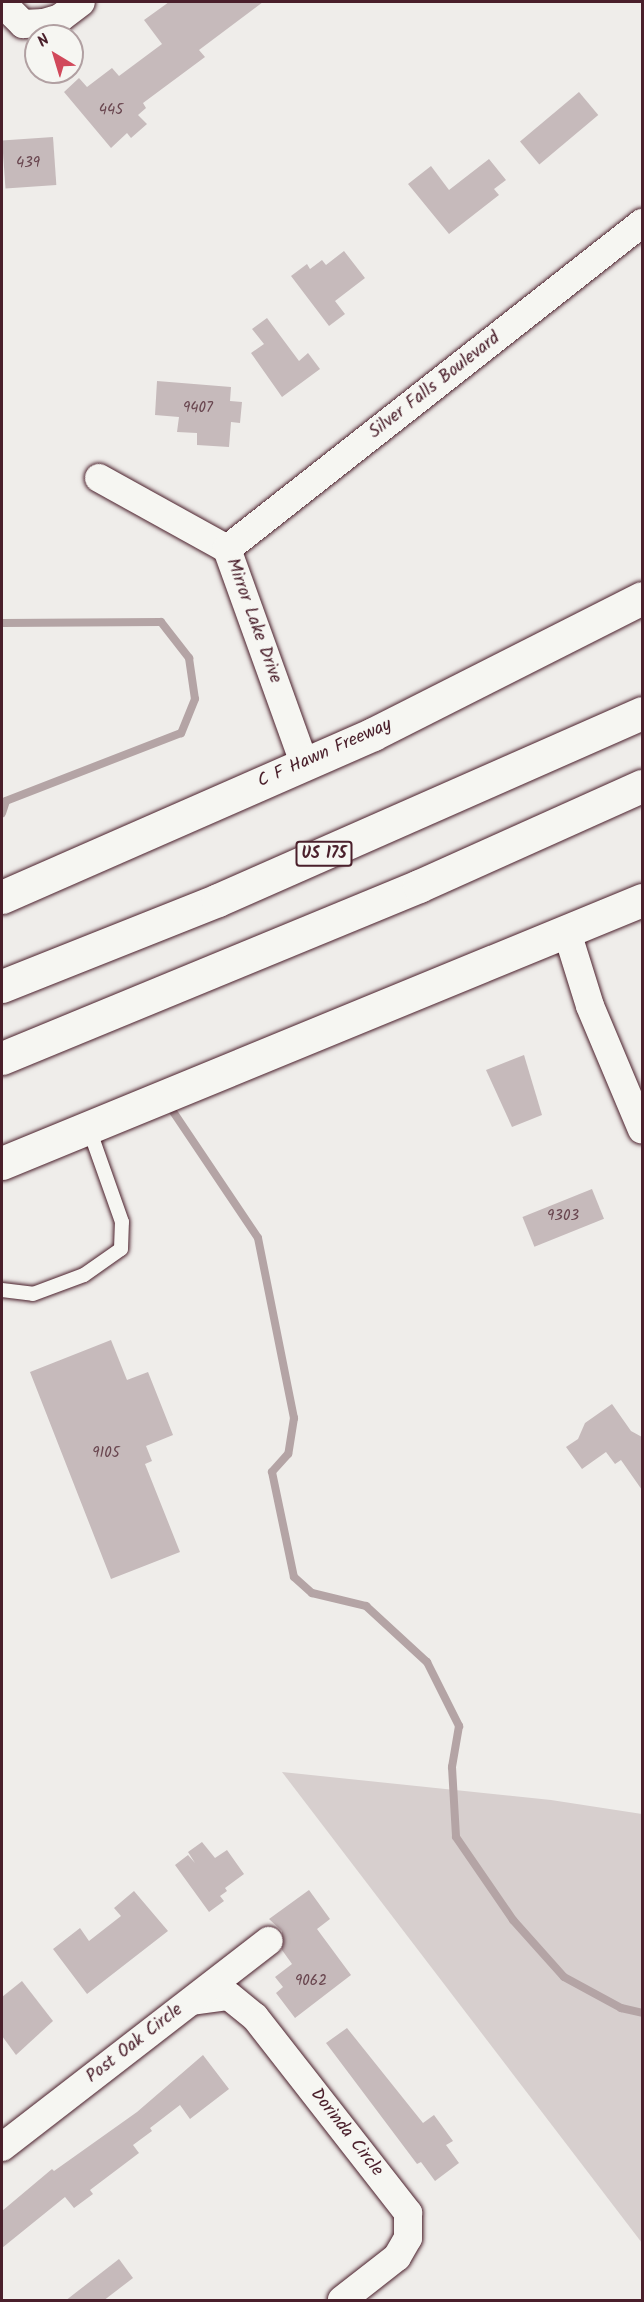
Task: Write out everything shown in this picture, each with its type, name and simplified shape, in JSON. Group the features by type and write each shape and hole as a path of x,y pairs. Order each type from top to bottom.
{"main road":[{"name":"C F Hawn Freeway","path":"2,897 373,734 642,598"},
{"name":"US 175","path":"2,986 229,895 642,713"},
{"path":"2,1058 408,891 642,786"},
{"path":"2,1163 642,900"}],"street":[{"path":"2,3 22,24 44,23 60,18 81,2"},
{"name":"Silver Falls Boulevard","path":"226,549 642,223"},
{"name":"Mirror Lake Drive","path":"99,478 226,549 304,763"},
{"path":"567,932 590,1006 642,1130"},
{"name":"Post Oak Circle","path":"2,2147 269,1941"},
{"name":"Dorinda Circle","path":"192,2001 229,1996 255,2017 408,2213 408,2238 397,2257 342,2301"}],"lane":[{"path":"2,1290 33,1294 84,1275 121,1249 122,1222 89,1128"}],"shaded area":[{"path":"282,1772 551,1800 642,1814 642,2243"}],"building":[{"path":"169,2 263,2 199,50 205,57 143,103 146,108 138,115 147,124 131,138 127,133 111,148 64,92 73,84 84,84 87,87 112,68 119,76 162,44 144,20"},
{"path":"579,92 598,115 539,164 520,141"},
{"path":"53,137 56,185 5,188 2,141"},
{"path":"489,159 506,180 494,189 499,195 449,234 408,184 431,166 449,190"},
{"path":"344,251 365,278 335,301 345,314 329,326 291,276 307,264 310,269 322,260 326,265"},
{"path":"267,318 299,361 308,353 320,369 282,397 251,353 264,344 252,329"},
{"path":"157,381 231,387 230,401 242,402 240,423 231,422 229,447 197,445 197,433 177,432 179,417 155,415"},
{"path":"524,1055 542,1115 512,1127 486,1070"},
{"path":"592,1189 604,1219 534,1247 522,1217"},
{"path":"111,1340 127,1380 148,1372 173,1435 146,1446 152,1461 145,1464 180,1552 111,1579 30,1372"},
{"path":"612,1404 631,1431 642,1437 642,1490 621,1460 615,1464 606,1452 582,1469 566,1447 578,1439 585,1423"},
{"path":"202,1842 215,1858 227,1850 244,1874 225,1888 227,1891 220,1896 224,1901 209,1912 175,1865 188,1855 195,1863 188,1852"},
{"path":"309,1890 330,1919 317,1929 351,1975 295,2018 276,1993 283,1987 275,1977 292,1964 282,1950 282,1931 269,1919"},
{"path":"134,1891 168,1931 87,1994 53,1949 80,1928 89,1941 121,1916 114,1908"},
{"path":"22,1981 53,2021 16,2055 2,2036 2,1997"},
{"path":"347,2028 423,2123 434,2115 453,2141 446,2145 459,2163 435,2181 421,2162 417,2164 326,2043"},
{"path":"203,2055 229,2089 190,2119 180,2105 150,2128 152,2131 133,2145 139,2153 90,2190 93,2194 74,2208 65,2197 2,2248 2,2211 52,2169 54,2171 137,2112"},
{"path":"119,2259 133,2278 103,2301 65,2301"}],"waterway":[{"path":"2,623 161,622 189,658 195,699 181,733 6,801 2,813"},
{"path":"172,1110 258,1238 294,1418 288,1454 272,1472 294,1577 312,1593 366,1606 427,1662 459,1726 452,1767 456,1837 513,1920 564,1977 621,2008 642,2013"}]}
